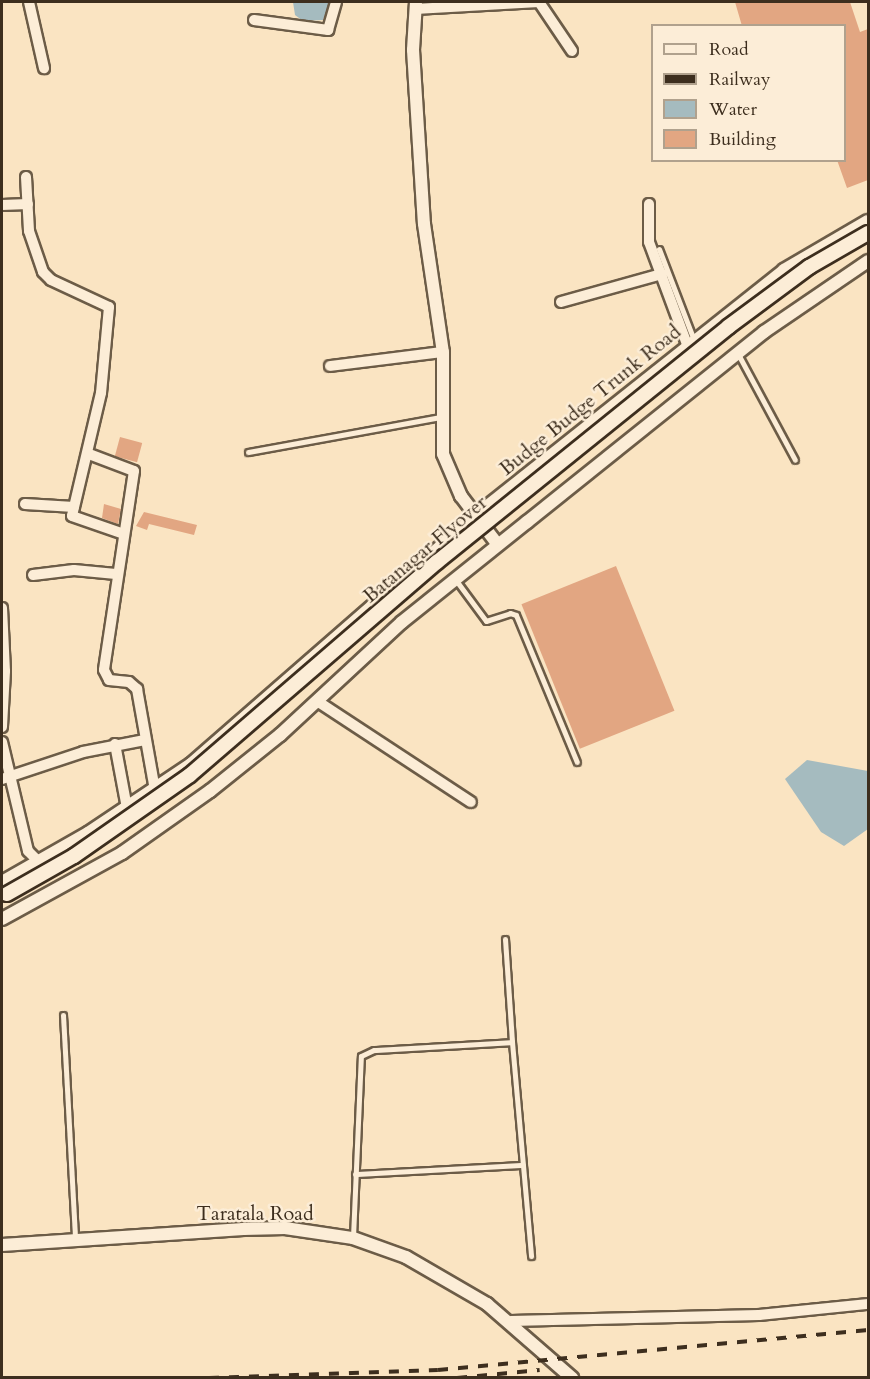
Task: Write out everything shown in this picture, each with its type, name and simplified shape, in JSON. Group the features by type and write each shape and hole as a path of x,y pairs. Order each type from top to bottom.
{"main road":[{"name":"Batanagar Flyover","path":"4,888 74,856 190,775 277,705 428,570 728,327 809,267 868,233"}],"street":[{"path":"29,2 45,68"},
{"path":"254,20 328,30 336,2"},
{"path":"498,545 448,472 441,417 443,352 424,224 413,50 415,5 539,2 572,51"},
{"path":"26,177 29,231 43,272 51,280 109,307 102,381 89,454 72,516 124,534"},
{"path":"2,205 27,204"},
{"path":"649,204 649,242 691,344"},
{"name":"Budge Budge Trunk Road","path":"4,888 39,862 155,790 229,733 404,575 476,516 784,270 868,221"},
{"path":"2,919 122,853 210,790 317,701 455,579 805,302 868,261"},
{"path":"561,302 662,274"},
{"path":"330,366 443,352"},
{"path":"89,454 134,471 116,574 104,675 110,680 129,682 137,689 155,790"},
{"path":"25,504 74,507"},
{"path":"33,575 74,570 116,574"},
{"path":"2,608 5,671 2,727"},
{"path":"317,701 471,802"},
{"path":"5,778 116,744 145,740"},
{"path":"2,742 5,778 28,851 39,862"},
{"path":"116,744 127,808"},
{"name":"Taratala Road","path":"2,1245 285,1228 353,1238 406,1257 511,1321 572,1377"},
{"path":"511,1321 759,1315 868,1304"}],"lane":[{"path":"659,249 691,344"},
{"path":"738,354 795,460"},
{"path":"248,452 441,417"},
{"path":"455,579 486,621 510,613 516,615 577,762"},
{"path":"505,939 531,1256"},
{"path":"63,1015 75,1240"},
{"path":"353,1238 360,1056 374,1050 512,1042"},
{"path":"355,1174 523,1165"}],"water":[{"path":"293,2 330,2 323,20 303,21 295,15"},
{"path":"807,760 868,771 868,829 844,846 821,832 785,779"}],"building":[{"path":"735,2 850,2 860,32 868,29 868,180 847,188 838,162 846,162 846,24 741,24"},
{"path":"120,437 142,443 137,462 115,456"},
{"path":"104,504 121,509 118,524 102,518"},
{"path":"144,512 197,525 194,535 149,524 147,530 136,526"},
{"path":"616,566 674,711 580,749 521,604"}],"railway":[{"path":"209,1378 438,1370 868,1330"},
{"path":"457,1378 540,1370"}]}
